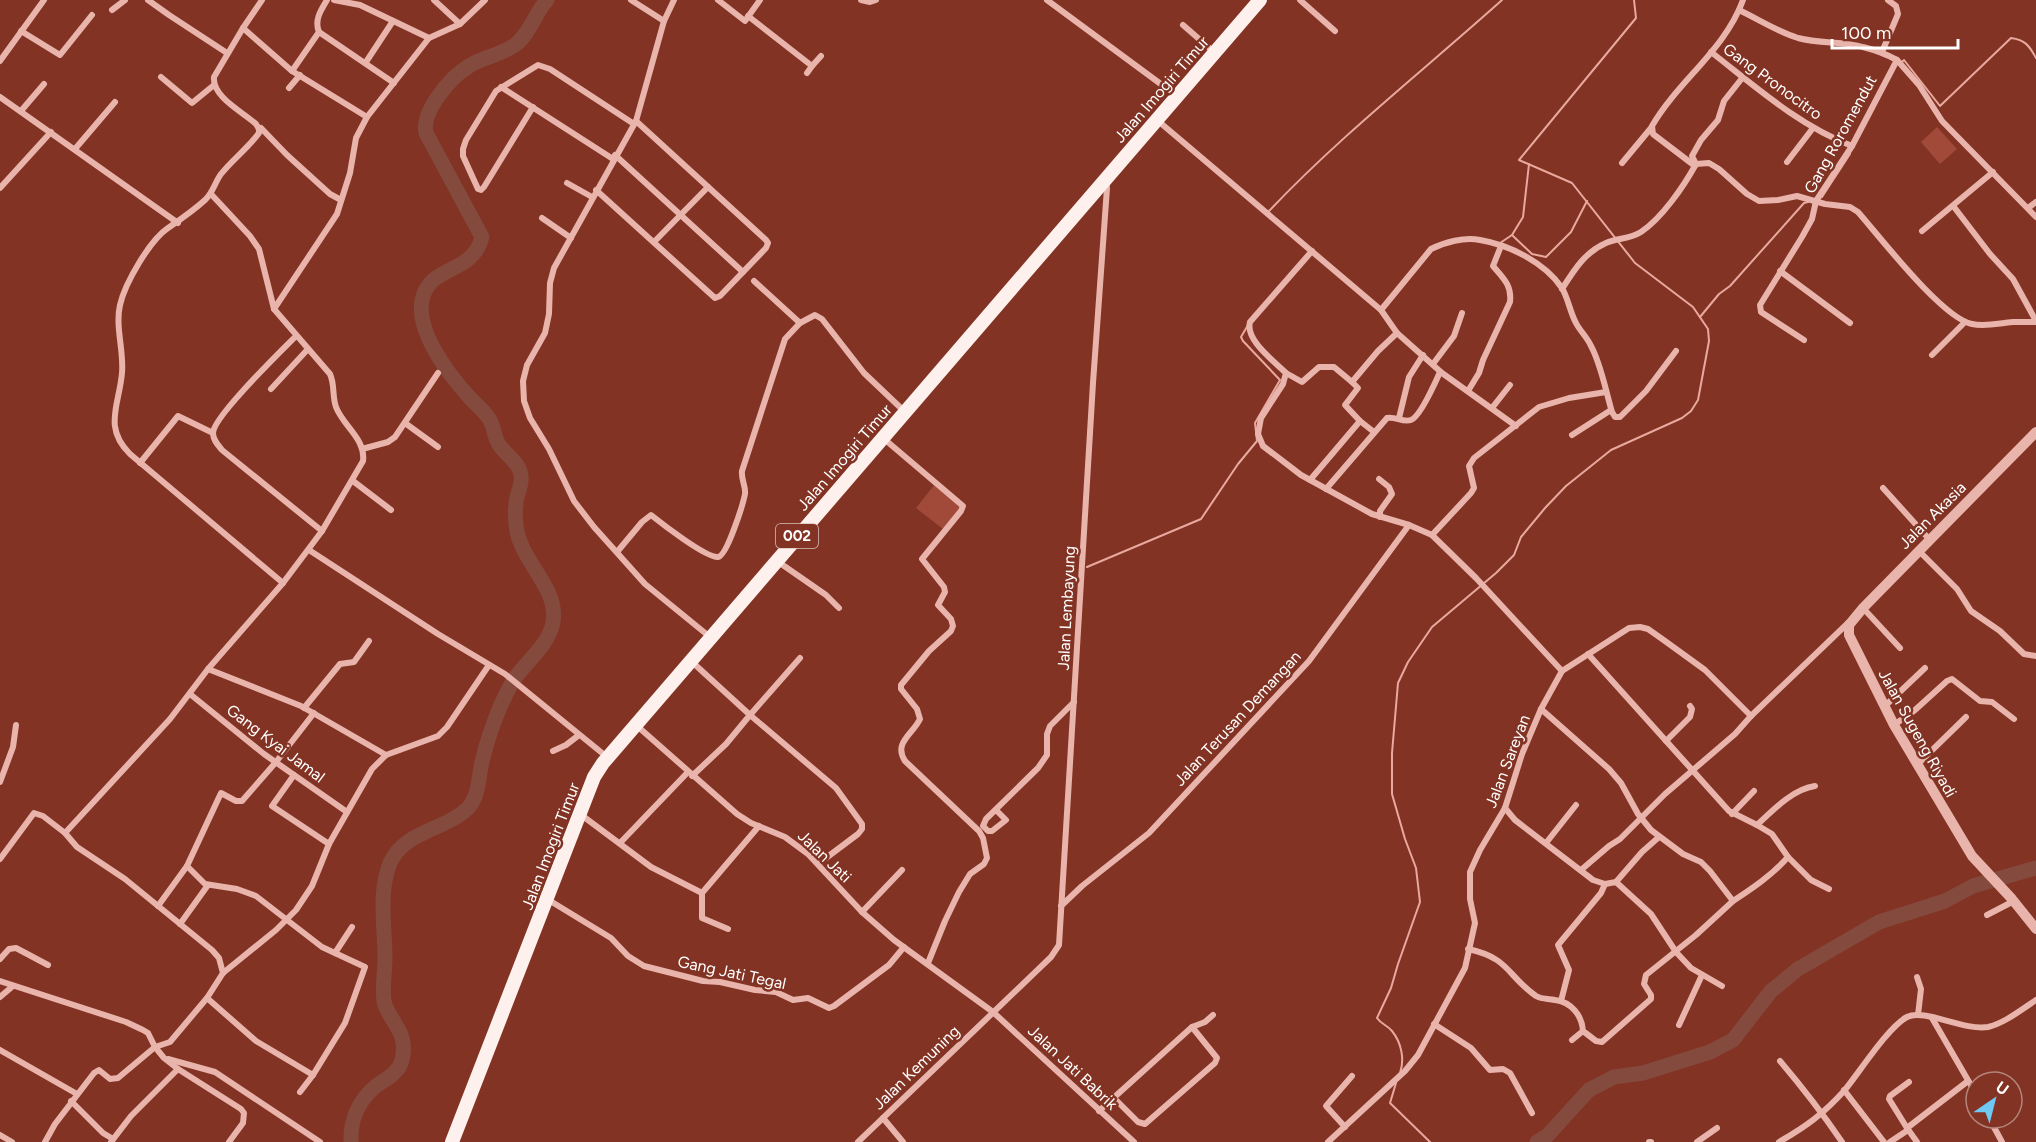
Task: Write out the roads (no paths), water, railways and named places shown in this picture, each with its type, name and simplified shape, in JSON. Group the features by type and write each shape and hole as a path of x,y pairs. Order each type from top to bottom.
{"main road":[{"name":"Jalan Imogiri Timur","path":"452,1142 598,769 1260,0"}],"street":[{"path":"0,61 44,0"},
{"path":"111,10 125,0"},
{"path":"148,0 227,53"},
{"path":"262,0 227,53 214,77 214,85 225,98 260,126 287,155 338,198"},
{"path":"327,0 317,19 319,32 394,82"},
{"path":"334,0 360,5 429,38"},
{"path":"434,0 460,24"},
{"path":"274,309 333,224 338,198 350,173 356,138 366,117 429,38 460,24 485,0"},
{"path":"631,0 664,21"},
{"path":"674,0 664,21 635,122 592,197 551,276 545,333 525,373 524,401 530,418 549,449 574,501 594,527 655,593 710,638"},
{"path":"718,0 745,21 760,0"},
{"path":"861,0 870,2 876,0"},
{"path":"1047,0 1177,96"},
{"path":"1300,0 1335,31"},
{"path":"1622,163 1711,52 1739,10 1743,0"},
{"path":"1882,52 1898,14 1896,6 1888,0"},
{"name":"Gang Roromendut","path":"1739,10 1796,37 1821,43 1863,47 1874,52 1882,52 1897,60 1852,146 1816,201 1812,219 1760,304 1761,312 1804,340"},
{"path":"21,31 60,55 92,15"},
{"path":"748,16 812,66"},
{"path":"366,62 393,21"},
{"path":"1183,25 1214,52"},
{"path":"243,28 292,71 366,117"},
{"path":"292,71 319,32"},
{"name":"Gang Pronocitro","path":"1711,52 1795,117 1826,136 1852,146"},
{"path":"807,74 821,56"},
{"path":"1897,60 1918,85 1942,121 2036,217"},
{"path":"533,106 486,185 479,190 463,156 463,149 470,132 496,91 535,67 543,65 635,122 767,242 766,248 716,298 596,190"},
{"path":"289,88 300,75"},
{"path":"161,77 192,102 214,85"},
{"path":"1562,289 1585,256 1606,243 1632,237 1649,225 1680,192 1695,165 1692,156 1701,140 1718,120 1724,101 1743,77"},
{"path":"21,111 44,84"},
{"path":"501,87 614,157 743,272"},
{"path":"0,97 178,223"},
{"path":"75,149 115,102"},
{"path":"1156,120 1381,310 1397,333 1424,355 1440,372 1516,426"},
{"path":"260,126 256,137 223,172 211,194 178,223 167,228 146,253 131,278 120,304 119,333 122,373 113,424 118,439 140,463 283,583"},
{"path":"1651,128 1653,134 1695,165 1709,163 1758,201 1797,196 1825,204 1850,207 1858,212 1900,262 1946,309 1965,322 1983,325 2036,321 2013,279 1990,254 1954,207"},
{"path":"1787,162 1813,128"},
{"path":"0,188 51,132"},
{"path":"1922,231 1954,207 1993,172"},
{"name":"Jalan Lembayung","path":"993,1012 1056,951 1060,941 1106,179"},
{"path":"567,183 592,197"},
{"path":"654,242 708,187"},
{"path":"64,833 170,719 208,669 283,583 322,531 363,461 362,449 336,408 334,386 330,374 274,309 259,249 211,194"},
{"path":"2028,208 2036,202"},
{"path":"542,218 571,237"},
{"path":"1381,310 1431,249 1461,240 1479,239 1518,252 1549,273 1562,289 1576,324 1592,346 1615,417 1620,417 1646,391 1676,351"},
{"path":"1468,391 1479,373 1510,302 1509,283 1493,266 1501,246"},
{"path":"1312,252 1250,322 1249,328 1253,339 1286,373 1302,382 1319,366 1334,367 1358,388 1345,405 1374,432"},
{"path":"1780,271 1850,323"},
{"path":"754,281 800,323"},
{"path":"1433,364 1454,336 1462,313"},
{"path":"617,552 651,514 685,540 710,555 720,556 723,553 731,538 745,493 741,477 742,471 758,429 785,339 800,323 812,316 822,319 864,373 905,412"},
{"path":"1932,355 1965,322"},
{"path":"1352,382 1378,351 1397,333"},
{"path":"296,336 261,371 219,420 213,433 222,450 322,531"},
{"path":"271,389 308,349"},
{"path":"1399,418 1409,376 1424,355"},
{"path":"1326,489 1387,418 1408,420 1413,418 1440,372"},
{"path":"362,449 393,439 438,373"},
{"path":"1286,373 1283,384 1261,418 1258,434 1263,446 1326,489 1380,517 1409,525 1432,535 1476,578 1562,671"},
{"path":"1492,408 1510,385"},
{"path":"1432,535 1472,493 1474,488 1470,473 1471,461 1539,407 1569,398 1606,392"},
{"path":"1572,435 1611,410"},
{"path":"140,463 178,416 213,433"},
{"path":"1310,480 1360,421"},
{"path":"405,423 438,447"},
{"name":"Jalan Akasia","path":"1851,620 2036,432"},
{"path":"882,437 963,506 922,559 944,587 944,595 939,605 951,619 953,626 951,631 929,651 901,685 901,689 917,709 920,719 901,746 900,751 905,761 981,834 986,860 970,874 959,892 928,963"},
{"path":"1379,479 1389,487 1392,494 1380,511 1380,517"},
{"path":"353,481 391,510"},
{"path":"1883,488 1929,539"},
{"name":"Jalan Terusan Demangan","path":"1061,906 1082,886 1149,833 1309,660 1409,525"},
{"path":"309,550 370,591 505,674 607,757"},
{"path":"1918,550 1957,589 1971,611 2000,631 2024,654 2036,656"},
{"path":"776,560 826,595 839,608"},
{"path":"1863,608 1900,648"},
{"path":"1581,870 1620,839 1692,770 1735,734 1851,620"},
{"name":"Jalan Sugeng Riyadi","path":"1851,620 1849,635 1884,707 1917,765 1972,856 2034,924"},
{"name":"Jalan Sareyan","path":"1328,1142 1405,1071 1418,1055 1465,968 1475,923 1470,898 1470,872 1505,808 1522,754 1541,709 1562,671 1629,628 1640,627 1648,629 1705,670 1751,716"},
{"path":"304,708 340,664 354,662 369,640"},
{"path":"1588,654 1732,814 1772,834 1788,857 1811,880 1829,889"},
{"path":"620,843 690,774 726,744 800,658"},
{"path":"691,661 836,788 862,824 862,829 858,834 818,864"},
{"path":"45,1142 71,1101 96,1071 99,1070 110,1079 118,1078 155,1047 170,1042 207,998 223,973 286,921 308,892 329,844 372,769 386,755 438,736 447,727 489,665"},
{"path":"1884,707 1925,668"},
{"path":"208,669 314,712 386,755"},
{"path":"1894,725 1952,679 1980,700 1992,702 2014,719"},
{"name":"Gang Kyai Jamal","path":"190,694 276,762 347,812"},
{"path":"996,810 1045,759 1050,726 1074,702"},
{"path":"1666,741 1692,713 1689,706"},
{"path":"1541,709 1609,769 1621,783 1641,818 1659,837 1683,854 1701,862 1733,902"},
{"path":"158,906 187,866 221,793 236,801 242,801 276,762 314,712"},
{"path":"1917,765 1966,717"},
{"path":"0,782 13,747 16,724"},
{"name":"Jalan Jati","path":"636,725 737,814 785,837 818,864 862,912 993,1012"},
{"path":"553,751 579,735"},
{"path":"294,775 272,806 329,844"},
{"path":"1757,825 1776,807 1801,790 1815,786"},
{"path":"1732,814 1754,791"},
{"path":"1546,843 1576,805"},
{"path":"1505,808 1515,820 1593,880 1605,884 1616,882 1642,852 1659,837"},
{"path":"0,859 34,813 43,816 77,847 125,879 216,953 223,973"},
{"path":"580,813 651,867 702,893"},
{"path":"728,929 702,918 702,893 759,826"},
{"path":"1468,949 1486,952 1495,957 1543,1000 1562,1001 1576,1011 1583,1031 1596,1041 1603,1041 1650,1000 1652,996 1644,984 1644,978 1733,902 1777,870 1788,857"},
{"path":"187,866 208,885 237,889 256,896 322,947 365,967 345,1023 300,1092"},
{"path":"862,912 902,870"},
{"path":"1616,882 1651,914 1676,952 1691,968 1722,986"},
{"path":"1562,1001 1569,970 1558,945 1601,893 1605,884"},
{"path":"180,924 208,885"},
{"name":"Gang Jati Tegal","path":"547,898 611,938 632,960 644,966 703,981 776,992 794,1000 808,998 829,1008 889,965 904,946"},
{"path":"1987,915 2013,900"},
{"path":"334,953 352,927"},
{"path":"0,959 9,949 16,948 48,965"},
{"path":"1679,1025 1702,975"},
{"path":"1917,977 1921,989 1918,1015"},
{"path":"0,981 126,1022 148,1033 164,1058 241,1109 244,1118 229,1142"},
{"path":"0,997 13,987"},
{"path":"207,998 256,1041 313,1075"},
{"path":"1779,1142 1809,1125 1821,1115 1899,1022 1907,1017 1918,1015 1965,1026 1990,1026 2036,1000"},
{"name":"Jalan Jati Babrik","path":"993,1012 1134,1142"},
{"name":"Jalan Kemuning","path":"858,1142 993,1012"},
{"path":"1100,1111 1192,1027 1213,1015"},
{"path":"1932,1017 1964,1075"},
{"path":"1434,1024 1471,1048 1490,1070 1503,1069 1510,1073 1532,1113"},
{"path":"1114,1098 1138,1122 1145,1124 1215,1063 1217,1058 1192,1027"},
{"path":"1572,1040 1583,1031"},
{"path":"0,1050 77,1094"},
{"path":"164,1058 215,1072 316,1141"},
{"path":"1780,1061 1842,1142"},
{"path":"71,1101 112,1140 131,1116 178,1069"},
{"path":"1345,1127 1326,1106 1352,1076"},
{"path":"1909,1082 1889,1099 1917,1142"},
{"path":"1890,1142 1964,1085"},
{"path":"1844,1090 1884,1142"},
{"path":"883,1119 903,1142"},
{"path":"1697,1142 1717,1128"},
{"path":"0,1135 12,1142"}],"waterway":[{"path":"351,1142 352,1126 360,1104 376,1086 398,1069 402,1060 401,1034 386,1009 383,996 385,958 383,898 390,863 396,852 405,844 459,815 472,803 477,791 486,745 500,707 515,678 544,643 553,622 552,601 548,591 525,553 517,533 516,508 521,482 520,471 498,443 488,417 444,365 429,339 421,312 426,288 433,280 470,258 482,237 426,133 428,115 439,95 462,71 474,63 515,45 529,29 547,0"},
{"path":"1269,211 1354,129 1502,0"},
{"path":"1400,1073 1402,1056 1398,1040 1392,1031 1377,1018 1391,988 1420,902 1416,868 1392,794 1392,753 1398,683 1408,662 1432,627 1514,555 1521,537 1566,486 1611,450 1682,418 1691,411 1698,400 1709,341 1708,329 1693,307 1635,263 1572,183 1519,160 1636,18 1634,0"},
{"path":"1901,63 1904,60 1940,106 2011,38 2026,44 2036,58"},
{"path":"1822,197 1850,154"},
{"path":"1512,235 1523,217 1529,164"},
{"path":"1500,243 1512,235 1532,254 1546,257 1571,232 1587,201"},
{"path":"1700,317 1804,203 1808,202"},
{"path":"1087,567 1201,519 1238,464 1257,441 1255,423 1280,380 1243,341 1241,337 1248,325"},
{"path":"1537,1142 1547,1136 1589,1090 1614,1077 1643,1073 1710,1052 1733,1040 1771,991 1798,969 1879,922 1945,901 1973,886 2036,868"},
{"path":"1396,1083 1390,1103 1430,1142"}]}
